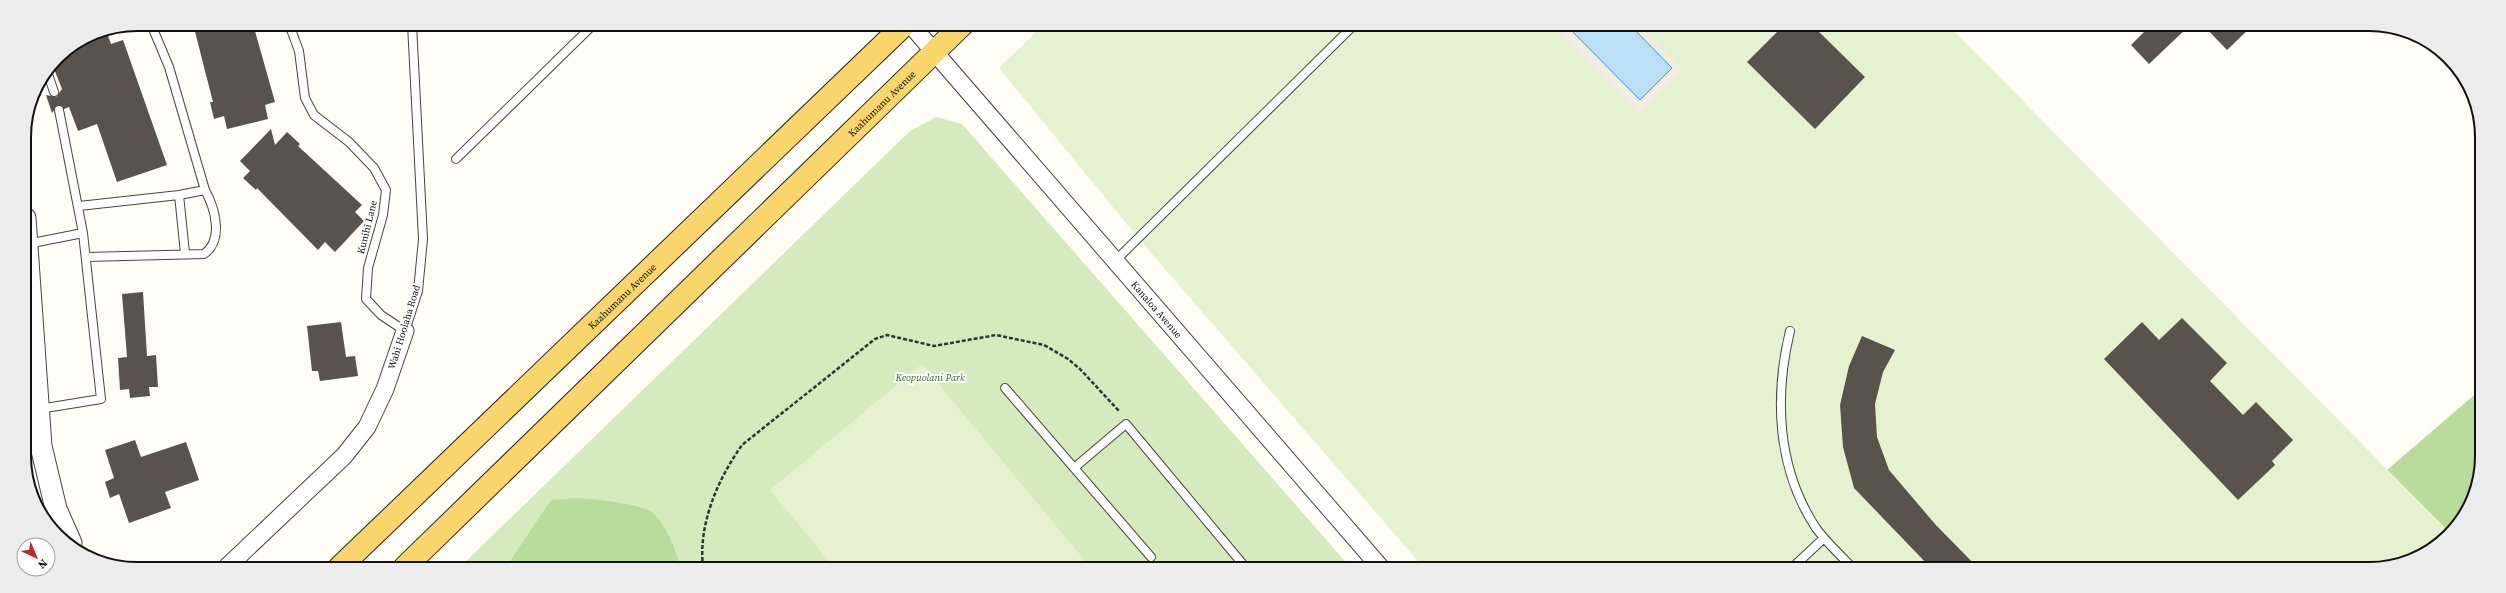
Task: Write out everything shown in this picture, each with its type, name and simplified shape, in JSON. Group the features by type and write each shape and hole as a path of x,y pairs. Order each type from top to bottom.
{"main road":[{"name":"Kaahumanu Avenue","path":"345,562 898,31"},
{"name":"Kaahumanu Avenue","path":"410,562 956,31"}],"street":[{"name":"Kanaloa Avenue","path":"917,31 1376,562"},
{"path":"31,308 42,446 56,509 67,535"},
{"name":"Wahi Hoolaha Road","path":"232,562 344,456 367,427 385,389 404,331"}],"lane":[{"path":"86,257 185,253 204,254 212,248 216,237 212,203 205,190 169,67 154,31"},
{"name":"Kunihi Lane","path":"292,31 299,52 305,98 314,115 349,142 374,168 386,190 383,215 368,268 366,299 381,315 404,331"},
{"name":"Wahi Hoolaha Road","path":"404,331 418,291 423,239 412,31"},
{"path":"456,159 587,31"},
{"path":"1114,261 1348,31"},
{"path":"49,78 54,92"},
{"path":"39,410 101,399 83,233 79,206 59,110"},
{"path":"79,206 178,195 205,190"},
{"path":"178,195 185,253"},
{"path":"31,243 83,233"},
{"path":"1790,331 1780,388 1784,446 1802,502 1824,538 1846,562"},
{"path":"1005,388 1151,557"},
{"path":"1074,468 1126,424 1241,562"},
{"path":"1798,562 1824,538"}],"path":[{"path":"703,562 705,528 712,502 729,464 742,445 875,339 887,335 934,346 996,335 1044,345 1080,369 1119,411"}],"green space":[{"path":"1037,31 1954,31 2446,529 2439,536 2416,551 2390,560 2376,562 1419,562 1139,239 999,68"},
{"name":"Keopuolani Park","path":"936,117 962,124 1346,562 465,562 910,131"},
{"path":"922,364 1086,562 830,562 770,490"},
{"path":"2475,394 2475,463 2473,477 2461,509 2446,529 2387,470"},
{"path":"576,498 603,500 635,506 650,511 660,521 665,529 679,562 509,562 551,500"}],"shaded area":[{"path":"1557,31 1572,31 1640,100 1672,68 1636,31 1645,31 1683,70 1640,114"}],"water":[{"path":"1572,31 1636,31 1672,68 1640,100"}],"building":[{"path":"195,31 255,31 275,102 265,105 268,119 227,129 224,116 214,119 210,102 213,102"},
{"path":"1778,31 1818,31 1865,77 1815,129 1747,62"},
{"path":"2145,31 2184,31 2149,64 2131,45"},
{"path":"2209,31 2247,31 2227,50"},
{"path":"108,35 111,44 123,40 167,165 117,182 97,124 78,131 69,107 64,109 58,105 52,113 46,95 56,97 62,89 55,70 67,57 90,42"},
{"path":"271,129 275,145 287,132 300,144 298,146 362,205 355,212 364,221 335,252 325,242 318,250 257,188 256,190 243,178 250,171 240,161"},
{"path":"143,292 147,356 156,355 158,387 149,387 150,396 130,398 129,389 120,390 118,358 127,357 122,294"},
{"path":"2182,318 2227,363 2210,381 2243,415 2256,402 2293,440 2272,461 2275,465 2238,500 2104,359 2142,322 2159,340"},
{"path":"341,322 346,357 355,356 358,376 320,381 318,371 312,371 307,326"},
{"path":"1862,336 1895,350 1883,372 1875,404 1877,437 1889,470 1935,524 1972,562 1925,562 1854,488 1843,447 1840,405 1849,366"},
{"path":"135,440 141,457 186,442 199,480 165,492 171,508 129,523 119,494 110,498 105,482 114,478 105,450"}]}
